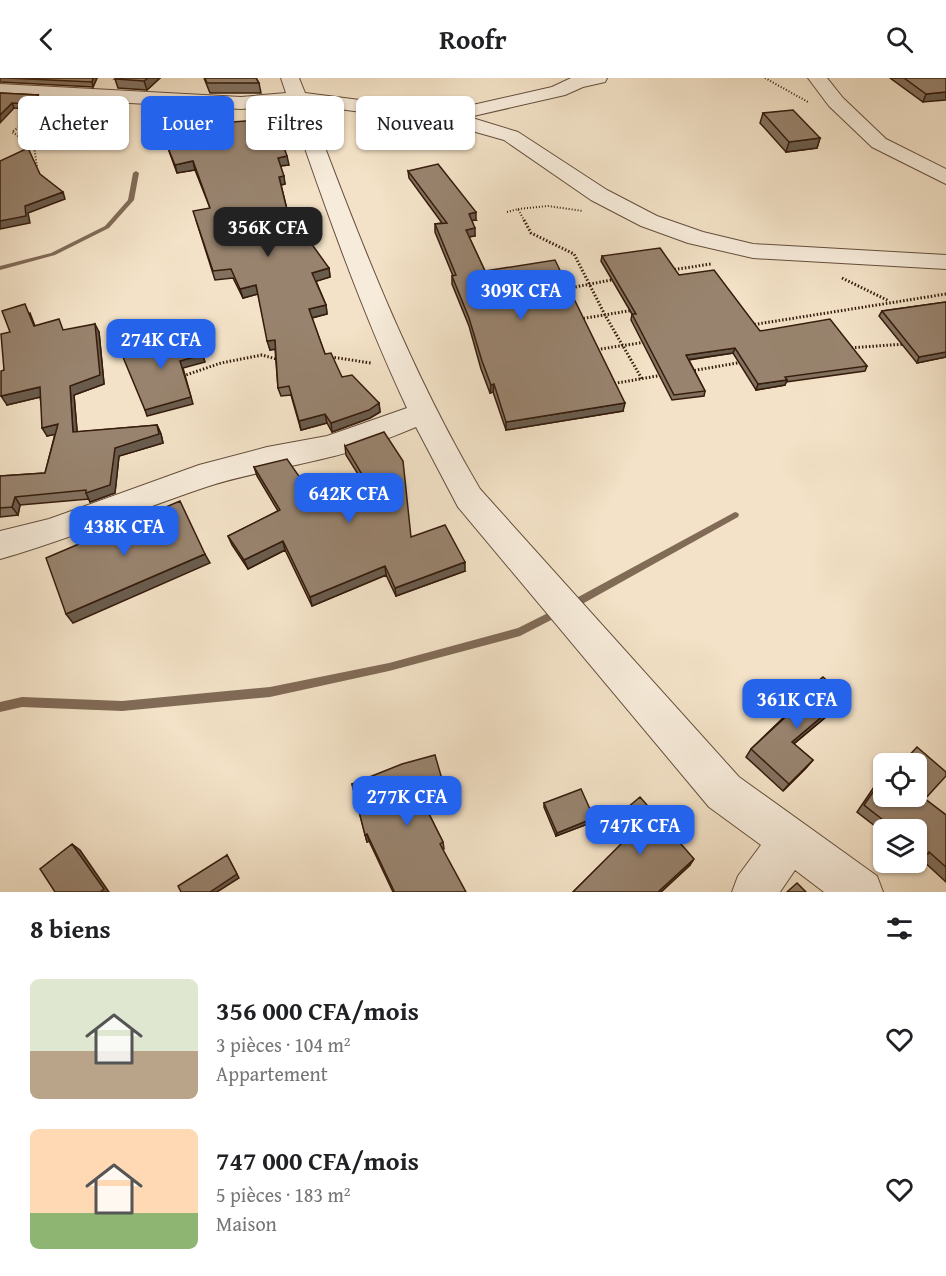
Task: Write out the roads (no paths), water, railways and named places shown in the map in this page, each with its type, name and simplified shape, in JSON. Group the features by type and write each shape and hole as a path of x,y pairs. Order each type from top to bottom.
{"street":[{"path":"475,110 558,91 578,82 598,78"},
{"path":"817,78 836,102 879,143 946,177"},
{"path":"294,88 332,196 402,367 423,413 469,498 724,792 861,892"},
{"path":"0,90 241,103 294,88 356,100"},
{"path":"475,125 512,136 599,195 649,221 696,238 753,252 946,262"},
{"path":"0,545 52,531 199,477 267,458 327,447 370,434 423,413"},
{"path":"754,892 789,841"}],"waterway":[{"path":"0,268 53,254 107,227 131,200 136,173"},
{"path":"572,605 735,515"},
{"path":"0,707 22,702 122,706 270,692 389,667 520,632 558,612"}]}
